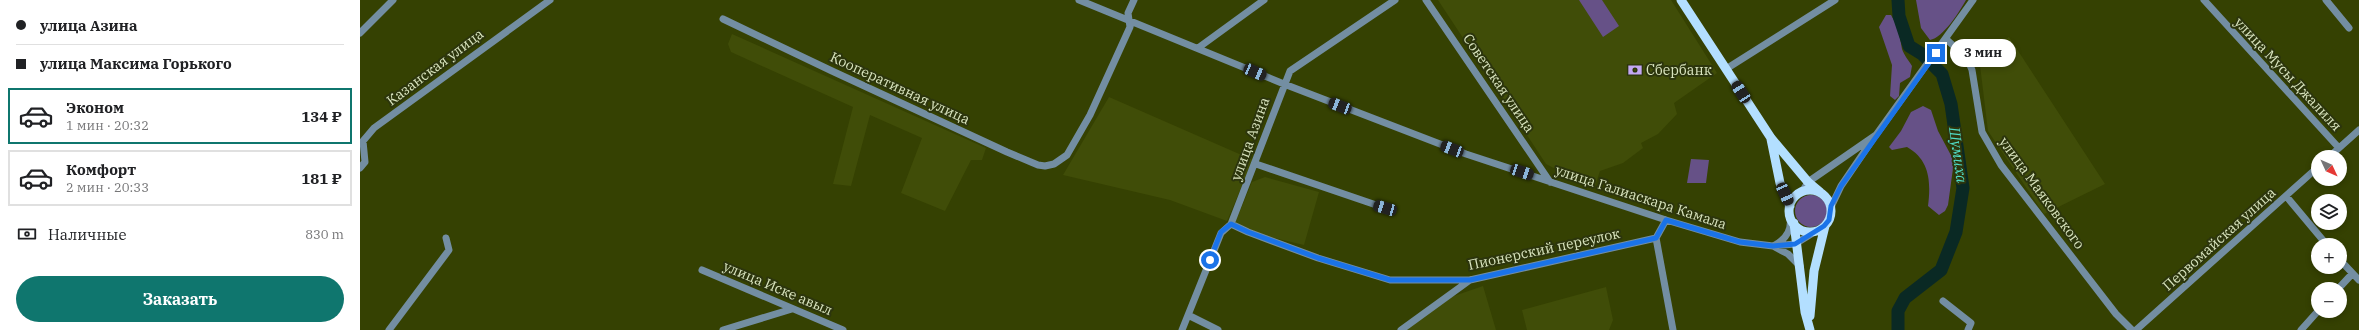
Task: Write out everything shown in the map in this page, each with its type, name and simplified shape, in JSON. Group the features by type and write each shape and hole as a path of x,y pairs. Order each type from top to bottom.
{"main road":[{"path":"1681,0 1771,138 1808,182 1827,198 1831,206 1829,220 1824,226 1816,231 1804,230 1792,220"},
{"path":"1771,138 1780,183 1790,206 1795,244 1800,266 1805,312 1810,330"},
{"path":"1790,206 1792,200 1802,192 1814,190 1820,192"},
{"path":"1810,330 1813,278 1824,226"}],"street":[{"path":"360,33 393,0"},
{"name":"Казанская улица","path":"360,168 365,162 363,141 374,128 550,0"},
{"name":"улица Галиаскара Камала","path":"1079,0 1284,84 1466,154 1666,220 1740,242 1773,246 1795,244 1816,231"},
{"path":"1128,20 1134,0"},
{"path":"1198,48 1264,0"},
{"name":"улица Азина","path":"1182,330 1221,232 1231,224 1256,164 1290,71 1395,0"},
{"name":"Советская улица","path":"1426,0 1550,182"},
{"path":"1726,69 1835,0"},
{"path":"1831,206 1841,186 1876,135 1973,0"},
{"name":"улица Мусы Джалиля","path":"2204,0 2339,148"},
{"path":"2326,0 2350,28"},
{"name":"Кооперативная улица","path":"723,19 832,71 1038,165 1054,164 1066,155 1090,115 1112,70 1130,27 1128,20"},
{"name":"улица Маяковского","path":"1946,39 1967,58 1972,70 1982,132 2002,165 2116,314 2132,330"},
{"path":"2339,148 2359,130"},
{"path":"1802,192 1808,182 1876,135"},
{"path":"1256,164 1385,208"},
{"name":"Первомайская улица","path":"2136,330 2311,173"},
{"path":"2286,196 2322,238"},
{"path":"1666,220 1656,238 1673,330"},
{"path":"1792,220 1787,235 1773,246 1788,254 1800,266"},
{"name":"Пионерский переулок","path":"1231,224 1248,232 1318,258 1390,280 1470,280 1656,238"},
{"path":"389,330 449,250 446,238"},
{"path":"2347,268 2359,280"},
{"name":"улица Иске авыл","path":"702,270 843,330"},
{"path":"2345,282 2352,274"},
{"path":"1401,330 1470,280"},
{"path":"1943,301 1971,323 1968,330"},
{"path":"723,330 792,309"},
{"path":"1188,315 1218,330"},
{"path":"2301,330 2312,318"}],"shaded area":[{"path":"1438,0 1671,0 1717,73 1674,103 1677,114 1658,134 1641,143 1643,148 1623,163 1600,171 1594,189 1546,164"},
{"path":"1579,0 1602,0 1619,26 1603,37"},
{"path":"1916,0 1966,0 1946,29 1930,40 1921,28"},
{"path":"1886,15 1891,15 1898,32 1902,49 1912,66 1910,77 1900,83 1899,96 1895,100 1890,96 1892,65 1879,27"},
{"path":"732,34 986,148 982,160 971,160 945,211 901,193 922,138 870,115 851,186 833,184 853,107 731,52 728,44"},
{"path":"2009,37 2105,184 2044,214 1988,131 1979,57"},
{"path":"1109,97 1253,160 1227,221 1170,200 1063,175"},
{"path":"1923,106 1931,110 1938,131 1954,161 1948,205 1945,211 1939,215 1928,206 1929,180 1925,165 1920,158 1915,152 1907,147 1892,150 1889,147 1901,131 1911,112"},
{"path":"1691,159 1709,160 1706,183 1687,183"},
{"path":"1265,177 1319,192 1304,245 1266,236 1235,223 1252,182"},
{"path":"1811,195 1817,196 1824,202 1827,211 1826,217 1820,224 1811,227 1805,226 1798,220 1795,211 1796,205 1802,198"},
{"path":"1483,286 1496,330 1405,330 1451,297"},
{"path":"1606,287 1613,320 1609,330 1527,330 1522,310"}],"waterway":[{"name":"Шумиха","path":"1898,0 1899,16 1909,46 1922,54 1942,74 1951,104 1963,188 1956,232 1941,270 1905,298 1898,311 1898,330"}],"place":[{"name":"Сбербанк","path":"1635,70"}],"route":[{"path":"1210,260 1221,232 1231,224 1248,232 1318,258 1390,280 1470,280 1656,238 1666,220 1740,242 1773,246 1795,244 1820,229 1829,220 1831,206 1841,186 1936,53"}]}
